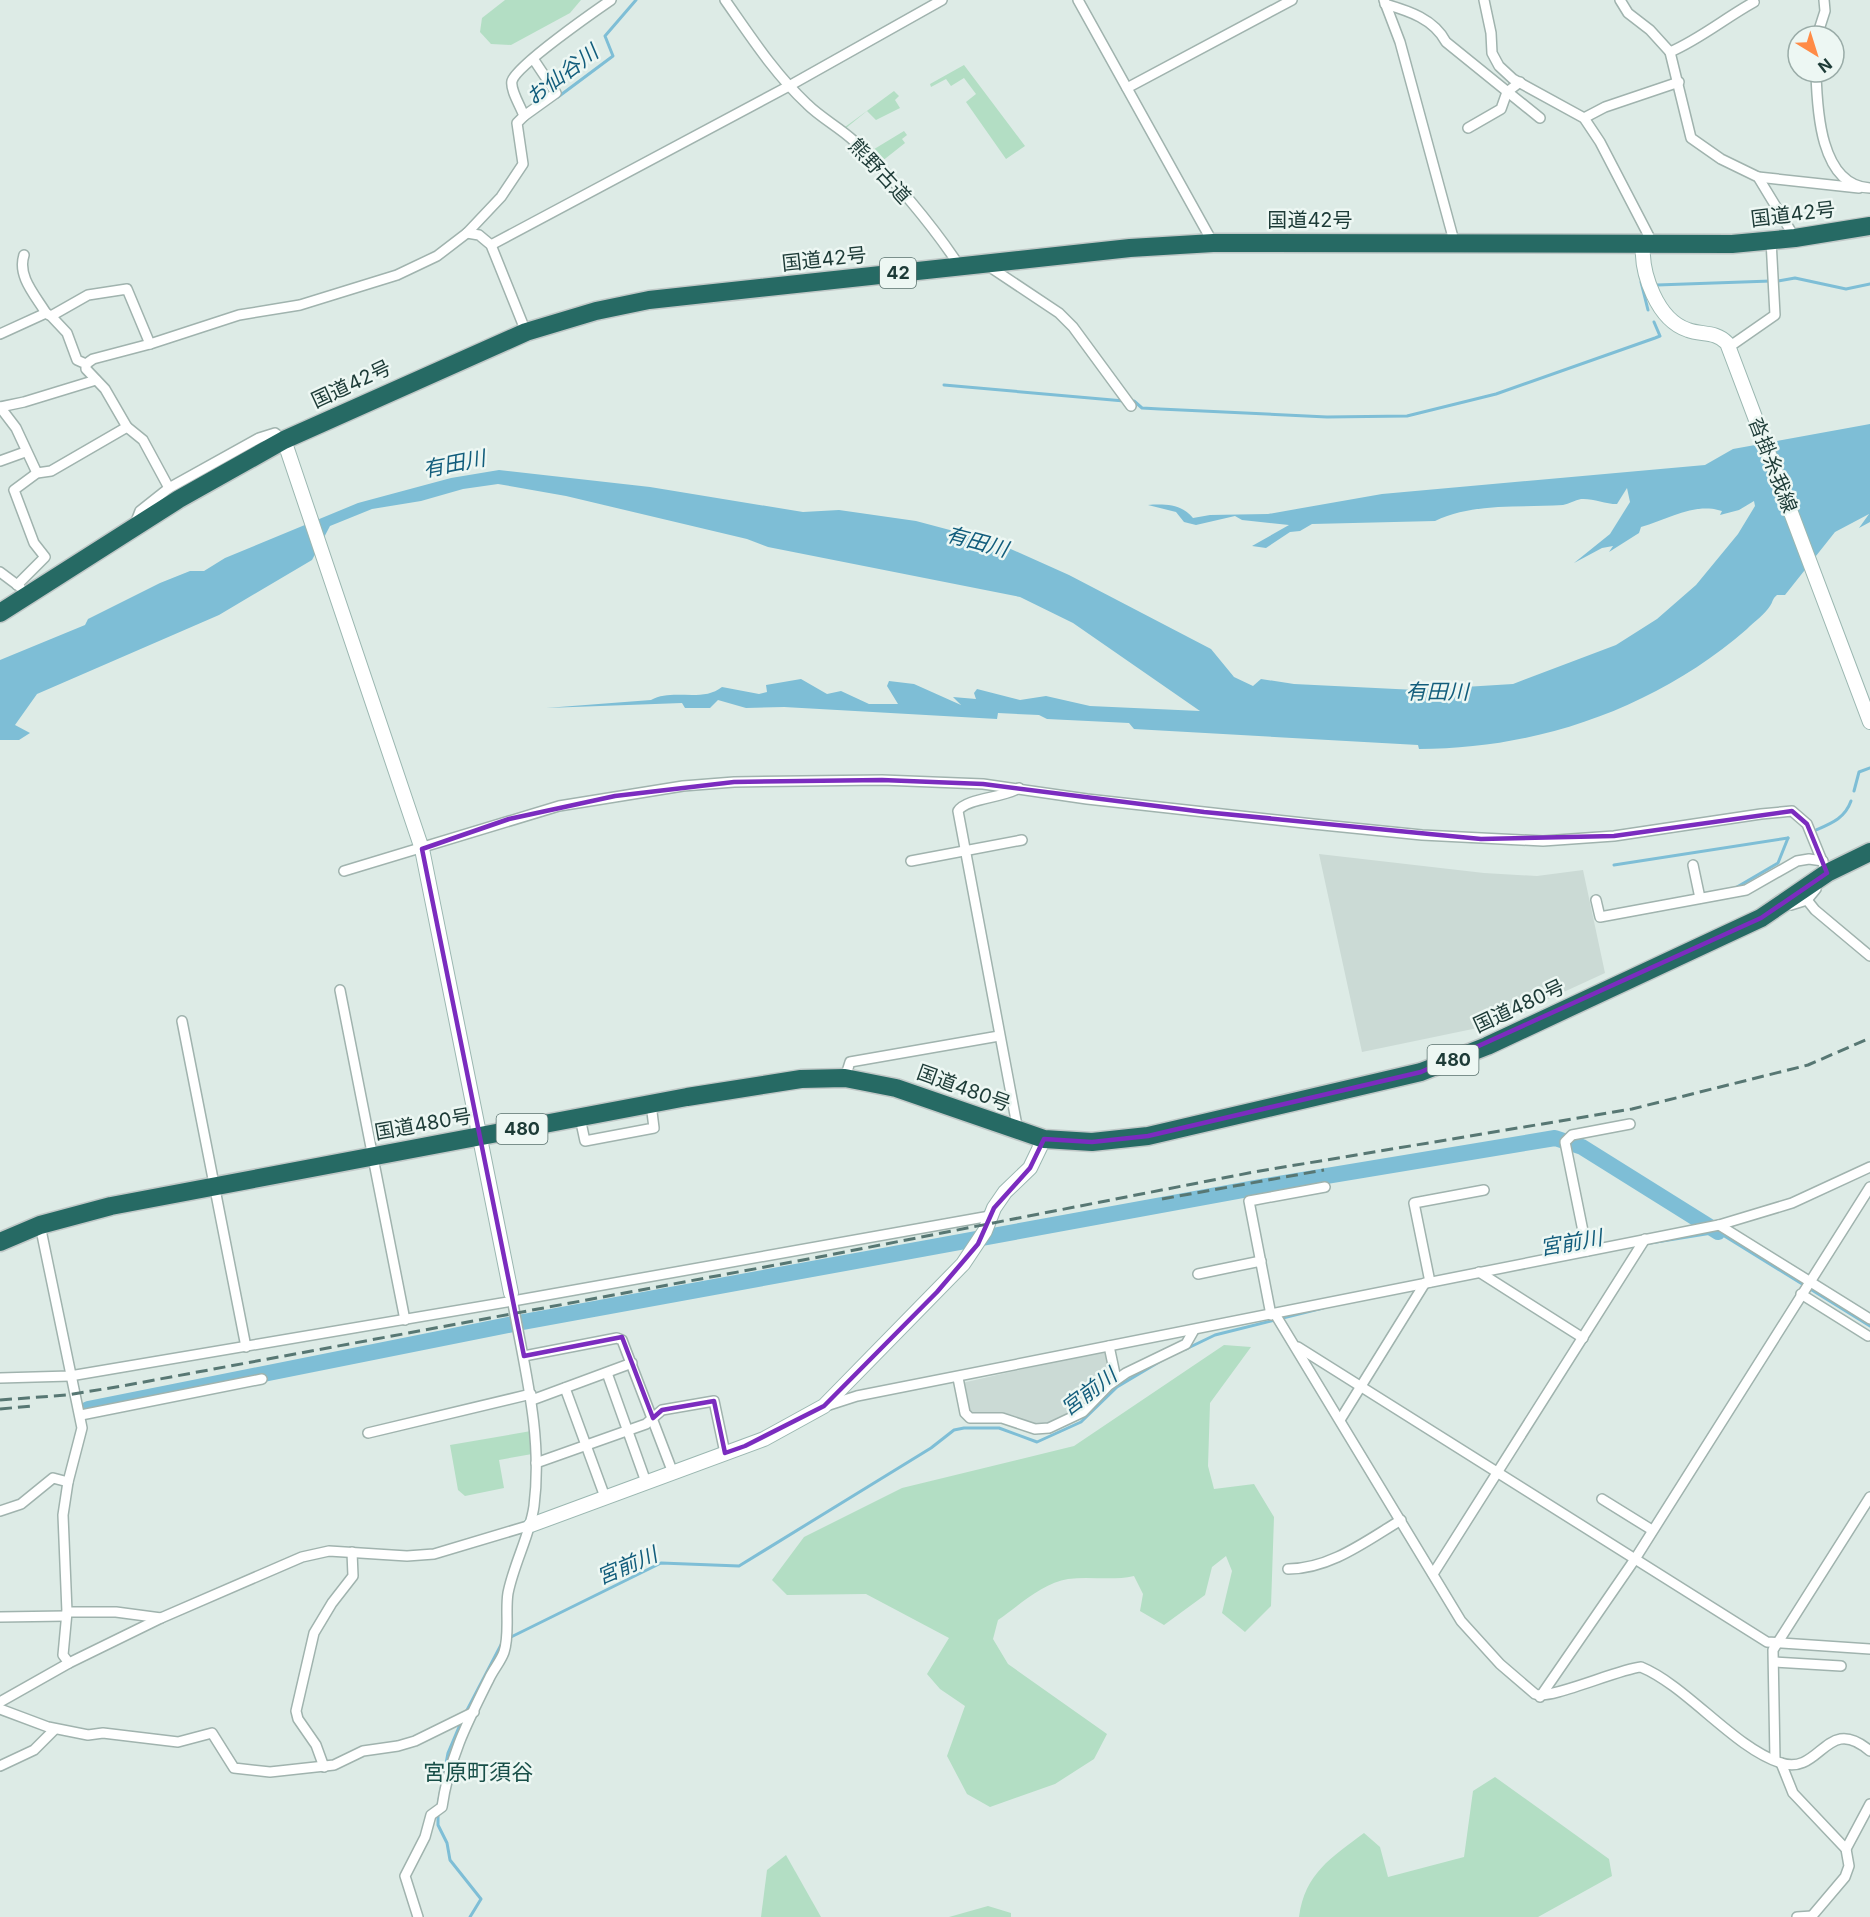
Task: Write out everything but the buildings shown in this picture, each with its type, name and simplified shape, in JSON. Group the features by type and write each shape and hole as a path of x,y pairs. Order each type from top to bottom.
{"highway":[{"name":"国道42号","path":"0,613 23,590 134,529 179,499 284,440 404,384 526,332 596,311 649,300 1130,248 1213,243 1454,242 1648,245 1795,238 1870,226"},
{"name":"国道480号","path":"0,1242 40,1225 111,1206 651,1104 801,1079 845,1078 896,1088 1044,1139 1092,1142 1148,1136 1421,1072 1487,1046 1761,918 1825,867 1845,864 1870,852"}],"street":[{"path":"524,116 512,82 514,76 611,0"},
{"name":"熊野古道","path":"725,0 758,50 789,86 808,106 866,152 945,243 961,267"},
{"path":"490,245 789,86 942,0"},
{"path":"1078,0 1213,243"},
{"path":"1127,88 1292,0"},
{"path":"1484,0 1491,33 1492,53 1499,66 1520,82 1584,118 1605,151 1648,245 1644,271 1669,317 1689,331 1723,338 1730,351 1775,315 1771,240"},
{"path":"1620,0 1628,13 1650,30 1670,52 1691,138 1722,159 1758,177 1869,188"},
{"path":"1670,52 1690,43 1730,15 1754,2 1753,0"},
{"path":"1821,24 1825,10 1824,0"},
{"path":"1384,1 1434,25 1446,42 1540,118"},
{"path":"1384,1 1400,42 1454,242"},
{"path":"86,364 93,359 150,344 239,315 300,305 397,275 437,256 467,232 501,197 520,169 523,157 517,123 556,93 534,60"},
{"path":"1468,128 1501,109 1507,92 1520,82"},
{"path":"1584,118 1605,107 1678,82"},
{"path":"1817,84 1821,133 1830,158 1841,174 1854,185 1869,188"},
{"path":"1758,177 1795,238"},
{"path":"467,232 479,235 490,245 526,332"},
{"path":"24,255 20,267 23,275 49,315 67,333 77,360 86,364"},
{"path":"986,265 1034,294 1066,320 1121,388 1131,405"},
{"path":"0,334 49,315 88,295 127,289 150,344"},
{"name":"沓掛糸我線","path":"1730,351 1870,722"},
{"path":"86,364 86,369 105,389 127,427 143,440 169,489"},
{"path":"37,474 16,428 0,407 96,380"},
{"path":"0,572 23,590 45,557 34,543 14,490 37,474 51,471 127,427"},
{"path":"134,529 140,511 169,489 259,438 275,433 284,440 422,849 524,1356 531,1397 536,1463 531,1525 520,1549 508,1594 504,1653 456,1745 449,1766 442,1806 431,1815 425,1837 405,1876 418,1917"},
{"path":"0,461 25,452"},
{"path":"344,871 422,849 509,819 559,806 684,786 785,780 882,780 1019,788 1146,806 1481,839 1543,841 1614,836 1761,814 1792,812 1807,824 1825,867"},
{"path":"1018,1131 958,811 961,806 1006,796 1019,788"},
{"path":"911,861 1022,840"},
{"path":"1596,900 1600,917 1746,890 1802,859 1825,867"},
{"path":"1761,918 1807,900 1845,864"},
{"path":"1693,865 1700,898"},
{"path":"1807,900 1812,908 1870,956"},
{"path":"340,990 405,1320"},
{"path":"182,1021 246,1347"},
{"path":"845,1078 850,1062 999,1036"},
{"path":"1587,1251 1565,1142 1572,1135 1630,1124"},
{"path":"824,1406 956,1273 978,1244 990,1215 1005,1192 1035,1160 1044,1139"},
{"path":"0,1702 69,1663 161,1618 302,1557 329,1551 407,1556 434,1554 531,1525 673,1473 777,1433 824,1406 857,1396 958,1378 1719,1225 1792,1203 1869,1168"},
{"path":"1325,1187 1249,1201 1273,1314 1296,1346 1433,1574 1470,1631 1500,1665 1540,1697 1554,1695 1618,1671 1641,1667 1747,1743 1778,1762 1799,1762 1812,1758 1833,1740 1845,1737 1858,1740 1870,1751"},
{"path":"1540,1697 1635,1559 1809,1280 1870,1187"},
{"path":"1340,1420 1427,1282 1414,1203 1484,1190"},
{"path":"0,1378 70,1376 405,1320 512,1297 990,1215"},
{"path":"40,1225 70,1376 81,1415 81,1440 68,1482 63,1515 66,1614 63,1655 69,1663"},
{"path":"1719,1225 1870,1319"},
{"path":"1433,1574 1645,1239"},
{"path":"1198,1274 1261,1261"},
{"path":"1479,1272 1583,1338"},
{"path":"1801,1294 1869,1336"},
{"path":"958,1378 965,1413 970,1419 1002,1418 1041,1430 1083,1412 1116,1379 1186,1344 1194,1330"},
{"path":"524,1356 619,1338 624,1342 673,1473"},
{"path":"1109,1346 1116,1379"},
{"path":"1296,1346 1767,1642 1870,1649"},
{"path":"368,1433 565,1388 632,1363"},
{"path":"607,1373 646,1482"},
{"path":"81,1415 262,1379"},
{"path":"565,1388 605,1497"},
{"path":"536,1463 646,1424 662,1410 714,1401 725,1453"},
{"path":"0,1511 21,1504 53,1478 68,1482"},
{"path":"1797,1917 1812,1916 1845,1877 1849,1866 1846,1849 1793,1793 1778,1762 1773,1650 1870,1497"},
{"path":"1602,1499 1652,1530"},
{"path":"1288,1569 1305,1569 1334,1559 1401,1520"},
{"path":"324,1767 316,1745 298,1719 296,1711 314,1633 332,1603 353,1576 352,1552"},
{"path":"0,1617 116,1612 161,1618"},
{"path":"1774,1662 1842,1666"},
{"path":"0,1709 55,1729 88,1735 103,1733 178,1742 212,1733 234,1768 270,1772 324,1767 363,1751 415,1741 474,1712"},
{"path":"0,1766 34,1750 55,1729"},
{"path":"1846,1849 1870,1804"}],"highlighted area":[{"path":"882,780 983,784 1204,812 1481,839 1614,836 1792,811 1807,824 1823,861 1827,873 1761,918 1421,1072 1148,1136 1092,1142 1044,1139 1030,1168 994,1208 978,1244 937,1292 824,1406 745,1446 725,1453 714,1401 662,1410 653,1418 622,1337 524,1356 422,849 509,819 615,796 734,782"}],"shaded area":[{"path":"1319,854 1484,873 1537,876 1583,870 1605,973 1492,1025 1362,1052"},
{"path":"1107,1350 1113,1378 1089,1406 1039,1427 967,1413 962,1383"}],"green space":[{"path":"505,0 581,0 570,13 511,45 491,44 480,32 482,18"},
{"path":"964,65 1025,146 1006,159 966,102 976,94 964,78 951,86 946,79 931,87 930,84"},
{"path":"894,91 899,96 895,100 900,108 876,120 867,111 845,127"},
{"path":"904,131 907,135 902,139 905,143 881,162 871,151"},
{"path":"1224,1345 1251,1347 1210,1403 1208,1466 1214,1489 1254,1484 1274,1517 1271,1606 1245,1632 1222,1613 1232,1571 1226,1556 1212,1567 1205,1595 1164,1625 1140,1611 1143,1594 1134,1576 1059,1581 1022,1602 998,1620 993,1639 1008,1664 1107,1734 1094,1759 1055,1784 990,1807 967,1794 947,1756 965,1706 940,1689 927,1674 949,1638 866,1594 787,1595 772,1580 804,1537 902,1488 1074,1446"},
{"path":"531,1431 532,1454 499,1460 504,1488 465,1496 458,1490 450,1445"},
{"path":"1495,1777 1609,1859 1612,1876 1538,1917 1299,1917 1307,1889 1321,1868 1364,1833 1380,1847 1388,1877 1464,1857 1473,1791"},
{"path":"786,1855 821,1917 761,1917 767,1870"},
{"path":"988,1906 1011,1913 1011,1917 949,1917"}],"water":[{"name":"有田川","path":"1870,424 1870,522 1859,528 1869,514 1835,532 1785,595 1777,595 1765,612 1747,629 1712,657 1674,681 1635,702 1594,719 1551,732 1508,741 1464,747 1419,749 1418,745 1134,729 1129,723 1047,719 1039,715 998,713 997,719 784,707 746,708 718,700 710,708 685,708 682,703 546,708 651,700 669,695 706,694 722,687 759,694 767,692 766,685 801,679 827,694 841,691 869,704 898,704 887,686 889,681 914,684 961,705 953,697 976,699 974,693 977,689 1020,700 1046,696 1090,706 1200,711 1073,623 1020,597 768,547 747,539 566,496 498,484 463,489 421,501 372,509 330,526 312,560 219,615 37,694 15,725 30,733 19,740 0,740 0,660 85,625 88,619 160,583 190,571 204,571 225,558 358,503 451,478 499,470 650,487 803,512 839,510 916,521 995,542 1069,575 1211,649 1234,677 1253,686 1261,679 1294,684 1416,690 1513,684 1616,645 1657,619 1696,585 1738,534 1755,506 1754,501 1739,510 1720,515 1722,511 1702,509 1671,516 1641,527 1639,533 1609,552 1613,546 1602,548 1574,563 1610,534 1630,502 1627,488 1617,504 1581,499 1563,505 1482,508 1435,521 1312,524 1300,531 1290,532 1266,548 1252,546 1289,525 1242,520 1235,516 1196,525 1184,522 1176,512 1148,505 1178,507 1193,518 1210,515 1268,514 1382,494 1705,465 1733,449"}],"waterway":[{"name":"お仙谷川","path":"558,97 613,56 605,36 636,0"},
{"path":"1778,281 1795,278 1846,289 1870,284"},
{"path":"1657,285 1771,281"},
{"path":"1643,282 1641,282 1648,310"},
{"path":"1134,401 1142,408 1160,409 1327,417 1407,416 1496,394 1655,338 1660,336 1654,322"},
{"path":"944,385 1124,401"},
{"path":"1854,791 1859,772 1870,768"},
{"path":"1816,830 1842,816 1851,801"},
{"path":"1614,865 1788,838"},
{"path":"1737,887 1778,863 1788,838"},
{"path":"88,1409 523,1322 1260,1187 1555,1138 1582,1147 1718,1232"},
{"name":"宮前川","path":"1644,1244 1718,1232 1870,1326"},
{"name":"宮前川","path":"1186,1349 1215,1335 1323,1308"},
{"name":"宮前川","path":"509,1638 661,1563 739,1566 931,1448 954,1430 999,1428 1037,1442 1081,1422 1117,1387 1164,1359"},
{"name":"宮前川","path":"465,1714 503,1641"},
{"name":"宮前川","path":"438,1805 448,1753 462,1720"},
{"name":"宮前川","path":"438,1812 438,1825 447,1843 450,1860 481,1899 470,1917"}],"railway":[{"path":"0,1400 67,1395 122,1386 819,1257 1254,1172 1632,1109 1808,1065 1870,1038"},
{"path":"1162,1199 1324,1170"},
{"path":"0,1409 32,1406"}],"district":[{"name":"宮原町須谷","path":"478,1772"}]}
